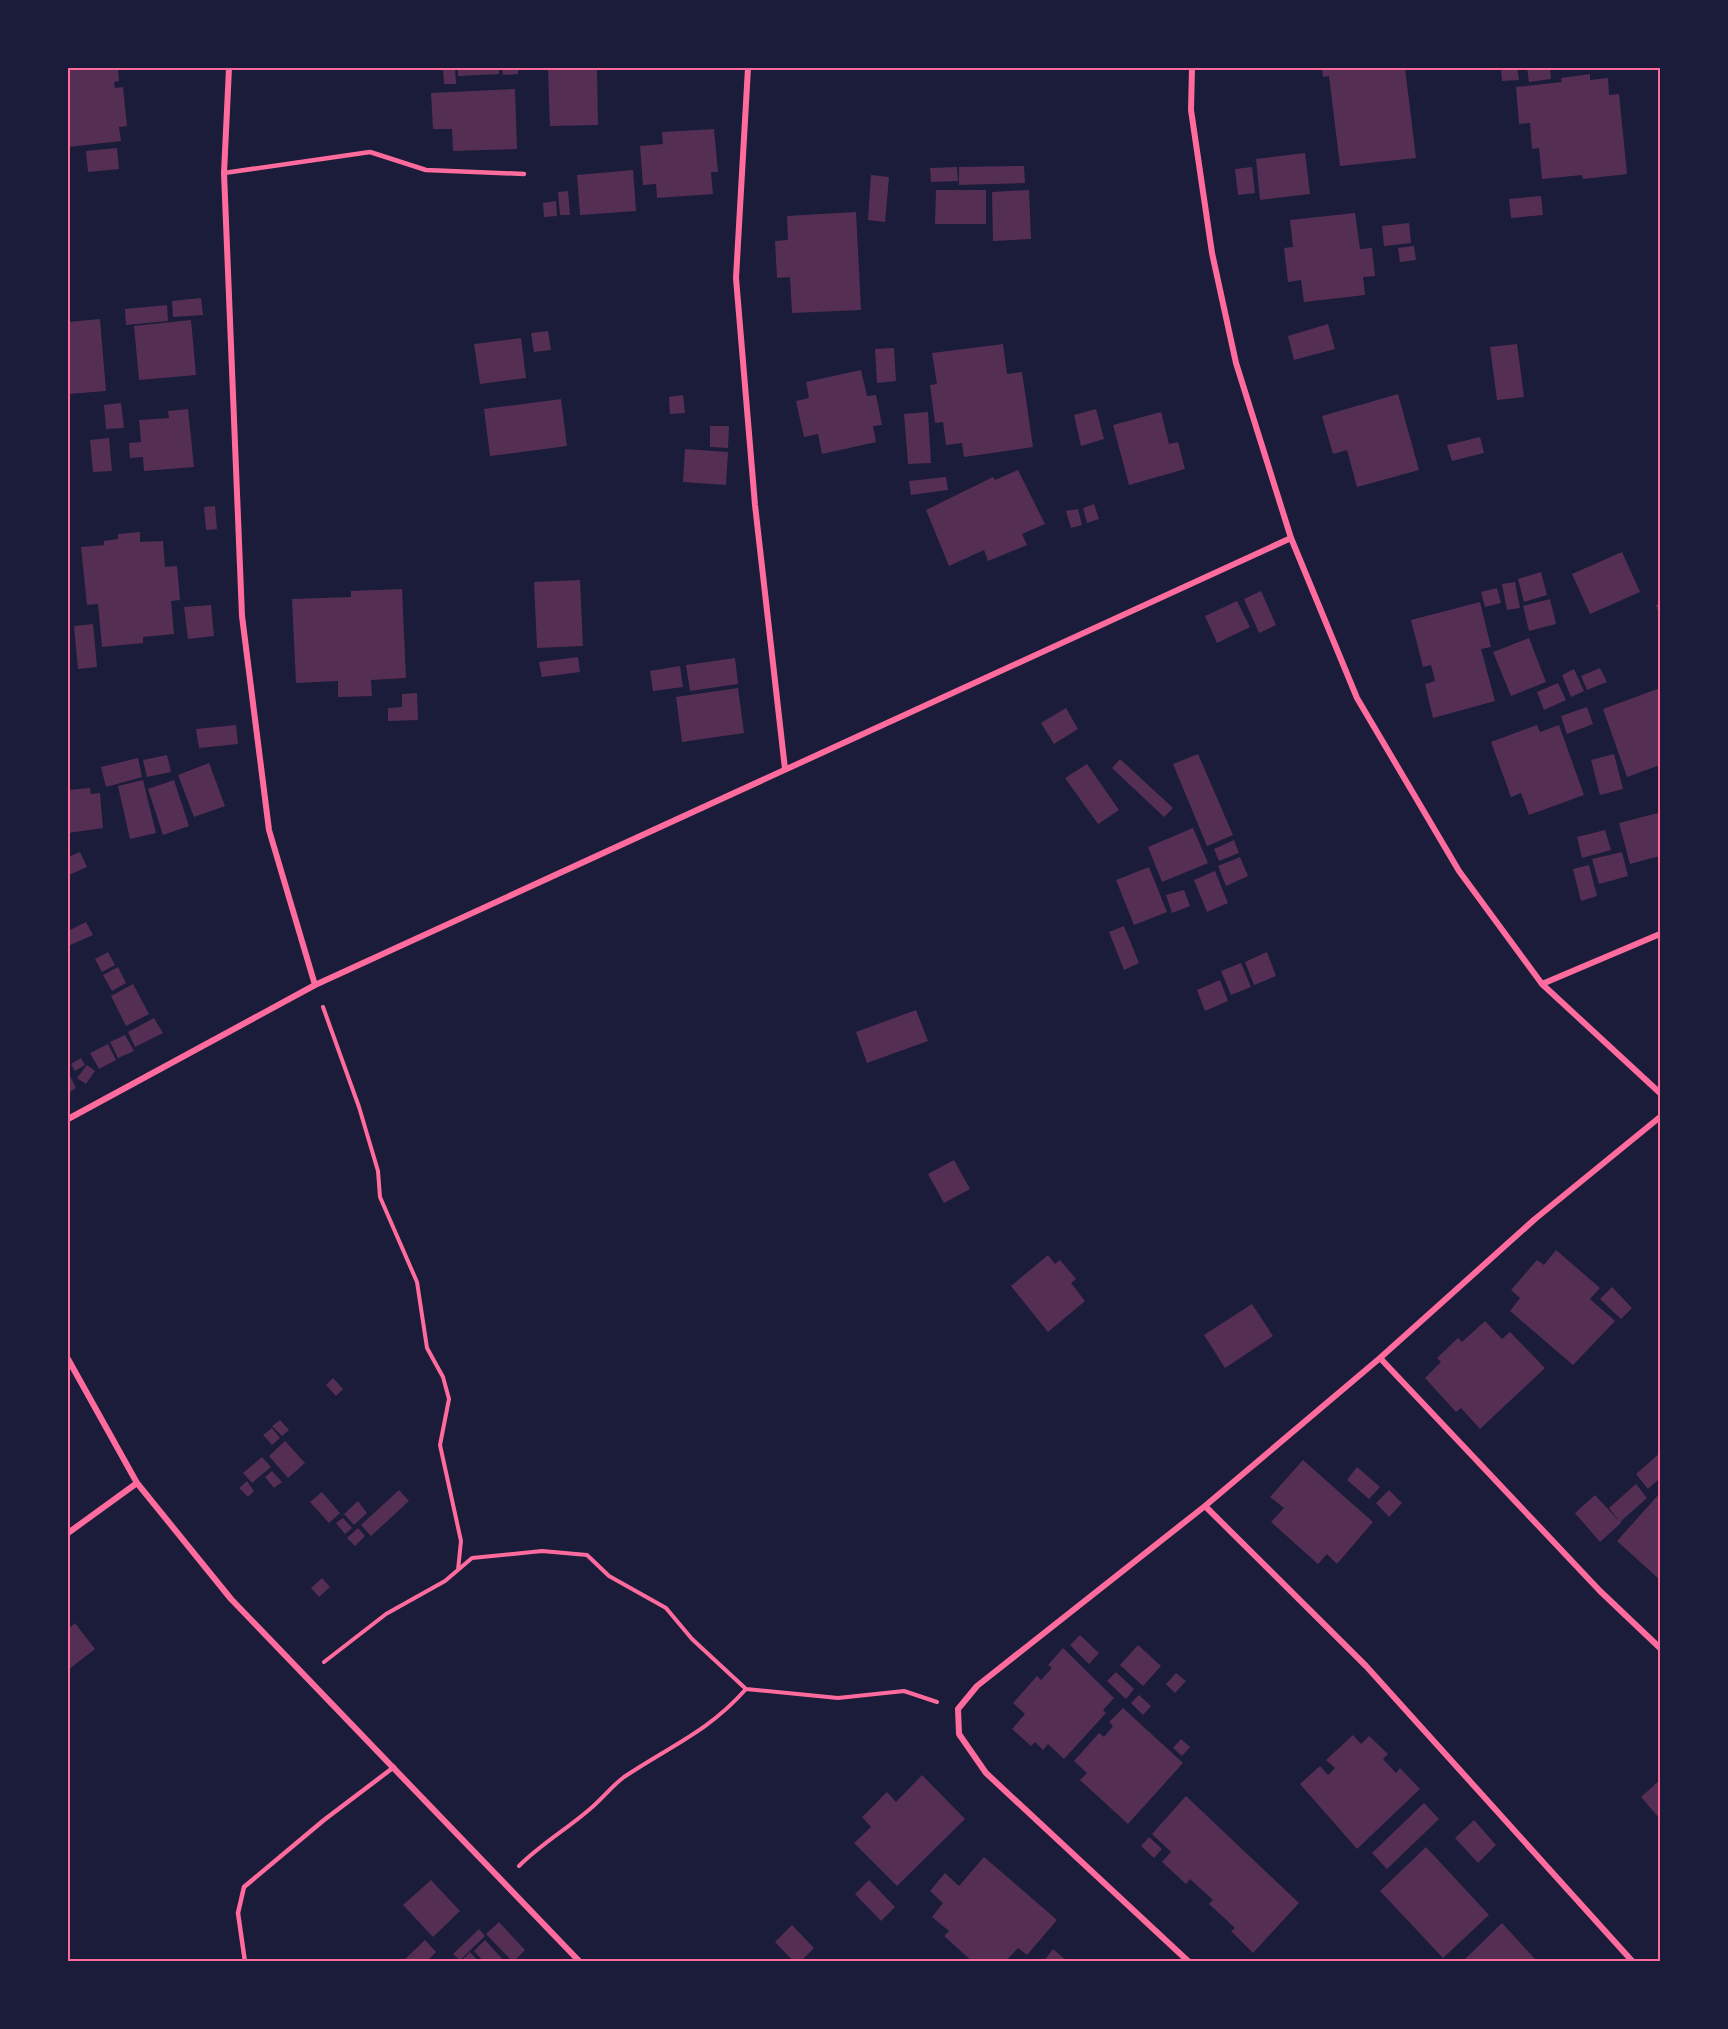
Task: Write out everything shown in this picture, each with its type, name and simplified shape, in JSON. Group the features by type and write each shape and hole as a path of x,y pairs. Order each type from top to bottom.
{"street":[{"path":"229,68 224,173 242,616 269,830 315,985"},
{"path":"748,68 736,278 754,505 785,769"},
{"path":"1192,68 1191,110 1212,254 1236,363 1291,538 1356,698 1459,871 1542,984 1660,1093"},
{"path":"68,1119 315,985 1291,538"},
{"path":"1542,984 1660,934"},
{"path":"1189,1962 986,1773 959,1734 958,1709 977,1686 1205,1506 1380,1358 1535,1219 1660,1117"},
{"path":"1380,1358 1600,1591 1660,1648"},
{"path":"68,1359 137,1483 231,1599 580,1962"},
{"path":"68,1533 137,1483"},
{"path":"1205,1506 1366,1666 1633,1962"}],"lane":[{"path":"224,173 370,152 426,170 524,174"},
{"path":"245,1962 238,1913 244,1887 324,1820 394,1767"}],"path":[{"path":"315,985 359,1107 378,1171 380,1197 417,1282 427,1348 443,1377 449,1399 440,1445 461,1541 458,1571"},
{"path":"305,1677 386,1614 445,1581 472,1558 542,1551 587,1555 609,1576 666,1608 692,1639 746,1689 838,1698 904,1691 958,1709"},
{"path":"503,1881 536,1849 590,1809 621,1779 661,1753 694,1736 726,1712 746,1689"}],"building":[{"path":"68,68 118,68 119,81 114,82 115,88 123,87 127,126 119,127 121,141 68,147"},
{"path":"443,68 455,68 456,84 444,84"},
{"path":"458,68 499,68 499,74 458,76"},
{"path":"502,68 518,68 518,74 503,75"},
{"path":"548,68 597,68 598,125 550,126"},
{"path":"1322,68 1405,68 1416,158 1340,166 1329,76 1323,77"},
{"path":"1501,68 1517,68 1519,80 1502,81"},
{"path":"1527,68 1550,68 1551,79 1529,82"},
{"path":"1590,74 1590,80 1608,78 1609,95 1619,94 1627,174 1583,179 1582,175 1542,179 1539,148 1532,149 1530,123 1519,124 1516,87 1562,82 1561,78"},
{"path":"515,89 517,149 453,151 452,129 433,129 431,93"},
{"path":"714,129 718,172 711,172 713,194 657,198 656,184 643,185 640,146 663,144 662,132"},
{"path":"117,148 119,169 88,172 86,151"},
{"path":"1305,153 1310,194 1260,200 1256,159"},
{"path":"1024,166 1025,183 959,185 959,167"},
{"path":"957,167 958,181 931,182 930,168"},
{"path":"1252,167 1255,193 1238,195 1235,169"},
{"path":"633,170 636,211 580,215 577,175"},
{"path":"871,175 889,177 885,222 868,220"},
{"path":"936,190 986,190 986,224 935,224"},
{"path":"1029,190 1031,239 993,241 992,192"},
{"path":"568,191 570,215 560,215 558,192"},
{"path":"1541,196 1543,215 1511,218 1509,199"},
{"path":"556,201 557,216 544,217 543,203"},
{"path":"856,212 861,310 792,313 790,277 777,278 775,241 788,240 787,216"},
{"path":"1355,213 1360,249 1372,248 1375,276 1363,277 1365,295 1304,302 1301,280 1288,282 1284,248 1293,247 1290,220"},
{"path":"1409,223 1411,243 1384,246 1382,226"},
{"path":"1414,246 1416,260 1400,262 1398,248"},
{"path":"201,298 203,315 173,317 172,301"},
{"path":"167,305 168,321 126,325 125,309"},
{"path":"100,319 106,391 68,394 68,322"},
{"path":"191,320 196,375 139,380 134,326"},
{"path":"1328,324 1335,349 1294,360 1288,336"},
{"path":"548,331 551,350 534,352 531,333"},
{"path":"521,338 526,378 480,384 474,344"},
{"path":"1003,344 1007,374 1022,372 1033,447 964,457 962,443 946,445 943,422 935,423 930,385 937,384 932,353"},
{"path":"1517,344 1524,397 1497,400 1490,347"},
{"path":"894,348 896,381 877,383 875,349"},
{"path":"861,370 867,396 876,395 882,425 873,426 876,442 822,454 818,434 804,437 796,401 809,398 806,382"},
{"path":"1398,394 1419,470 1357,487 1347,450 1333,454 1322,416"},
{"path":"683,395 685,413 670,414 669,397"},
{"path":"561,399 567,446 490,456 484,409"},
{"path":"121,403 124,428 106,429 104,405"},
{"path":"188,409 194,467 144,471 143,457 130,458 129,443 141,442 139,420 169,418 168,411"},
{"path":"1096,409 1104,439 1081,446 1074,415"},
{"path":"928,412 931,463 908,464 904,414"},
{"path":"1161,412 1169,444 1178,442 1185,469 1129,485 1113,425"},
{"path":"710,426 729,426 728,448 710,447"},
{"path":"1480,437 1484,453 1452,461 1447,445"},
{"path":"109,438 112,471 93,472 90,440"},
{"path":"685,449 728,452 726,485 683,482"},
{"path":"1018,470 1045,524 1022,534 1027,545 988,561 984,550 949,566 926,510 993,477 995,480"},
{"path":"946,477 948,490 911,495 909,481"},
{"path":"1094,504 1099,519 1087,523 1083,508"},
{"path":"215,506 217,529 206,530 204,507"},
{"path":"1078,509 1082,525 1071,528 1066,511"},
{"path":"140,532 140,542 163,541 165,567 177,566 180,600 171,601 174,634 143,637 143,643 102,647 98,604 87,605 81,547 104,545 104,541 118,539 118,534"},
{"path":"1622,552 1640,592 1590,614 1572,574"},
{"path":"1541,572 1547,595 1524,602 1518,579"},
{"path":"580,580 583,646 537,648 534,582"},
{"path":"1515,582 1520,608 1507,610 1502,584"},
{"path":"1497,588 1501,603 1485,607 1481,592"},
{"path":"402,589 406,678 371,680 372,696 338,697 338,681 296,683 292,599 351,597 351,591"},
{"path":"1261,591 1276,625 1259,633 1244,599"},
{"path":"1550,599 1556,624 1529,631 1523,606"},
{"path":"1237,601 1250,627 1217,643 1205,616"},
{"path":"1480,602 1491,647 1481,649 1495,701 1433,718 1425,684 1435,681 1431,665 1423,667 1411,620"},
{"path":"1660,604 1660,617 1656,605"},
{"path":"211,605 214,636 188,639 184,607"},
{"path":"93,624 97,667 78,669 74,626"},
{"path":"1529,638 1546,682 1511,696 1493,652"},
{"path":"578,657 580,672 542,677 539,662"},
{"path":"735,658 738,684 690,691 686,665"},
{"path":"680,666 683,687 653,691 650,671"},
{"path":"1600,668 1607,682 1587,690 1581,676"},
{"path":"1574,669 1584,691 1571,697 1562,675"},
{"path":"1558,683 1566,700 1544,710 1537,692"},
{"path":"738,688 744,733 682,742 676,697"},
{"path":"1660,688 1660,757 1658,758 1660,765 1627,777 1603,709"},
{"path":"417,693 418,720 388,721 388,708 402,707 402,694"},
{"path":"1587,707 1593,724 1567,734 1561,716"},
{"path":"1066,708 1078,729 1054,744 1041,723"},
{"path":"236,725 238,744 199,748 196,729"},
{"path":"1537,725 1540,732 1559,725 1584,795 1529,815 1521,793 1511,797 1491,742"},
{"path":"1198,754 1233,835 1207,846 1173,764"},
{"path":"1614,754 1623,789 1600,795 1591,760"},
{"path":"167,755 171,772 147,777 143,760"},
{"path":"138,758 142,777 106,787 101,767"},
{"path":"1120,759 1173,808 1164,817 1112,768"},
{"path":"209,763 225,806 194,817 178,775"},
{"path":"1087,764 1119,810 1098,824 1065,778"},
{"path":"143,780 156,833 130,839 118,786"},
{"path":"174,780 189,826 163,835 148,789"},
{"path":"90,788 91,794 100,793 103,828 68,833 68,790"},
{"path":"1658,813 1660,816 1660,856 1630,864 1619,823"},
{"path":"1193,828 1208,863 1162,882 1148,847"},
{"path":"1605,830 1611,850 1582,858 1577,837"},
{"path":"1234,840 1239,853 1219,861 1214,849"},
{"path":"80,852 87,867 69,875 68,857"},
{"path":"1622,852 1628,876 1599,884 1592,859"},
{"path":"1240,857 1248,876 1226,886 1218,866"},
{"path":"1589,865 1597,896 1581,901 1573,869"},
{"path":"1149,867 1167,912 1134,925 1116,880"},
{"path":"1215,871 1228,903 1207,912 1194,880"},
{"path":"1184,890 1190,906 1172,913 1166,895"},
{"path":"86,922 93,935 68,946 68,931"},
{"path":"1124,926 1139,963 1124,970 1109,932"},
{"path":"108,952 115,965 102,972 95,959"},
{"path":"1267,952 1276,976 1254,985 1245,962"},
{"path":"1241,963 1251,987 1231,995 1221,971"},
{"path":"118,967 126,983 112,991 103,975"},
{"path":"1220,980 1228,1001 1205,1011 1197,990"},
{"path":"133,984 149,1014 126,1026 111,996"},
{"path":"916,1010 928,1041 867,1063 856,1032"},
{"path":"154,1018 163,1033 135,1047 128,1032"},
{"path":"125,1035 134,1051 118,1058 110,1042"},
{"path":"108,1044 116,1060 99,1069 90,1053"},
{"path":"81,1058 85,1065 75,1071 71,1064"},
{"path":"87,1065 95,1071 86,1084 77,1078"},
{"path":"68,1072 76,1088 68,1093"},
{"path":"954,1160 970,1189 944,1203 928,1174"},
{"path":"1556,1250 1600,1288 1590,1299 1615,1321 1573,1365 1510,1311 1520,1298 1511,1290 1537,1260 1544,1265"},
{"path":"1048,1255 1055,1264 1060,1260 1076,1279 1071,1283 1085,1301 1048,1332 1011,1286"},
{"path":"1612,1287 1632,1308 1621,1319 1600,1299"},
{"path":"1252,1304 1273,1336 1225,1368 1204,1335"},
{"path":"1485,1321 1502,1339 1510,1332 1545,1368 1480,1429 1461,1408 1456,1412 1425,1378 1441,1362 1437,1358 1458,1338 1462,1342"},
{"path":"333,1378 343,1389 336,1396 326,1385"},
{"path":"280,1420 289,1430 282,1436 272,1426"},
{"path":"272,1428 280,1438 272,1445 263,1435"},
{"path":"285,1441 305,1463 288,1478 269,1456"},
{"path":"1660,1453 1660,1478 1648,1489 1636,1474"},
{"path":"262,1457 271,1467 252,1483 243,1473"},
{"path":"1303,1460 1373,1522 1337,1564 1327,1554 1318,1564 1271,1522 1284,1508 1270,1497"},
{"path":"1357,1467 1380,1487 1369,1499 1347,1480"},
{"path":"272,1471 282,1482 274,1488 265,1477"},
{"path":"247,1481 254,1491 248,1497 239,1488"},
{"path":"1636,1484 1647,1498 1620,1522 1609,1508"},
{"path":"399,1490 409,1501 371,1536 361,1525"},
{"path":"1389,1490 1402,1503 1389,1517 1376,1503"},
{"path":"322,1492 340,1513 329,1523 310,1502"},
{"path":"1660,1493 1660,1580 1617,1541"},
{"path":"1595,1495 1621,1523 1600,1542 1575,1513"},
{"path":"358,1501 367,1513 354,1525 344,1514"},
{"path":"343,1518 352,1528 345,1534 336,1523"},
{"path":"358,1528 365,1536 355,1546 347,1538"},
{"path":"322,1578 330,1587 319,1597 311,1588"},
{"path":"75,1623 95,1649 68,1670 68,1629"},
{"path":"1080,1635 1099,1653 1089,1664 1070,1645"},
{"path":"1138,1645 1161,1666 1143,1686 1120,1665"},
{"path":"1063,1648 1114,1698 1103,1710 1106,1713 1064,1759 1048,1744 1043,1750 1035,1742 1031,1746 1012,1729 1025,1714 1013,1703 1037,1676 1041,1680 1052,1668 1048,1665"},
{"path":"1116,1672 1134,1689 1126,1699 1107,1681"},
{"path":"1176,1673 1186,1681 1175,1693 1166,1684"},
{"path":"1139,1695 1151,1706 1143,1715 1131,1703"},
{"path":"1123,1708 1183,1763 1128,1824 1080,1780 1087,1773 1074,1761 1099,1733 1104,1737 1113,1726 1109,1722"},
{"path":"1353,1735 1361,1744 1369,1736 1388,1754 1383,1759 1396,1773 1400,1768 1420,1789 1357,1849 1300,1784 1320,1766 1328,1775 1335,1768 1326,1760"},
{"path":"1181,1739 1190,1747 1182,1756 1173,1748"},
{"path":"922,1775 965,1819 897,1886 854,1843 871,1827 862,1817 887,1792 896,1802"},
{"path":"1660,1780 1660,1819 1641,1797"},
{"path":"1186,1796 1299,1903 1253,1953 1231,1931 1235,1928 1209,1904 1213,1900 1190,1879 1186,1884 1162,1862 1171,1852 1152,1834"},
{"path":"1424,1803 1439,1819 1387,1869 1372,1853"},
{"path":"1474,1820 1496,1845 1478,1863 1455,1838"},
{"path":"1149,1837 1162,1849 1154,1858 1141,1846"},
{"path":"1426,1847 1489,1915 1443,1958 1380,1891"},
{"path":"984,1857 1057,1920 1027,1955 1018,1948 1005,1962 973,1962 944,1936 949,1931 932,1917 943,1903 930,1891 945,1873 959,1886"},
{"path":"431,1880 460,1911 433,1937 403,1905"},
{"path":"869,1880 895,1907 881,1921 855,1894"},
{"path":"499,1922 525,1950 513,1962 486,1934"},
{"path":"1502,1923 1535,1959 1532,1962 1462,1962"},
{"path":"792,1925 814,1948 800,1962 794,1962 775,1942"},
{"path":"479,1929 485,1936 460,1960 453,1954"},
{"path":"425,1940 436,1952 426,1962 407,1962 405,1959"},
{"path":"485,1940 505,1962 484,1962 474,1951"},
{"path":"1053,1949 1068,1962 1043,1962"},
{"path":"470,1952 479,1962 460,1962"}]}
